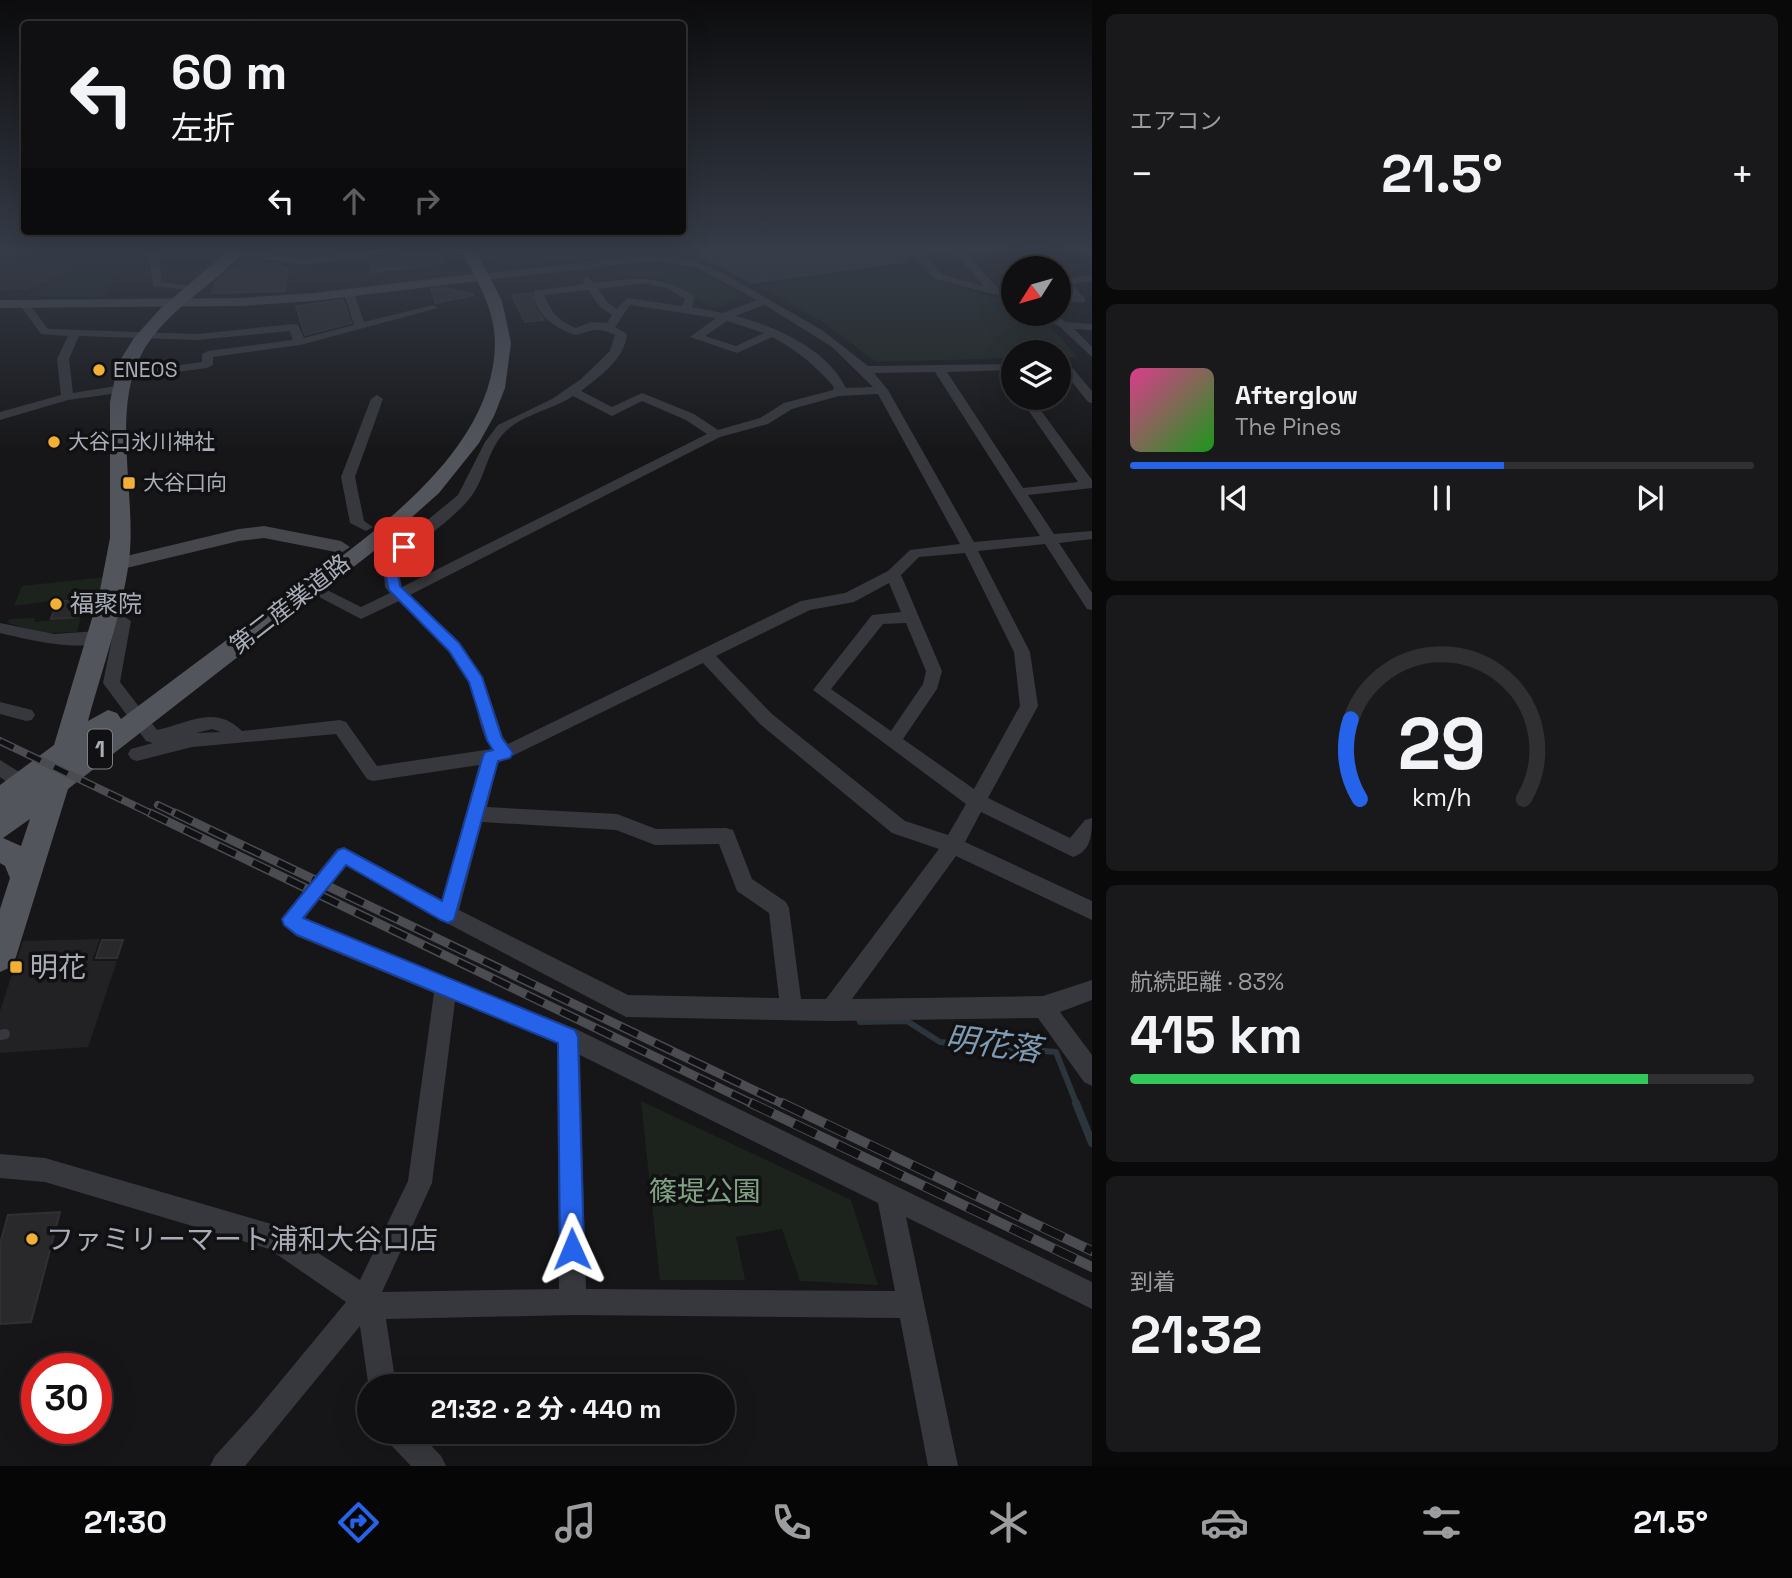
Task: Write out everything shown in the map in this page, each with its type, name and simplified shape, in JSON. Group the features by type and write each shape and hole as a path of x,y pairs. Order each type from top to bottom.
{"main road":[{"name":"1","path":"0,957 15,895 37,845 68,750 118,564 122,529 120,414 123,382 132,356 146,334 163,317"},
{"name":"第二産業道路","path":"0,800 68,750 312,589 371,532 452,466 486,415 502,360 504,337 500,317"},
{"name":"第二産業道路","path":"0,827 341,547 371,532"},
{"path":"0,849 16,857 15,895"}],"street":[{"path":"34,317 45,332 221,336 294,327 300,342"},
{"path":"357,317 360,327"},
{"path":"0,416 123,382 208,365 208,354 300,342 399,317"},
{"path":"448,914 475,814 498,755 477,681 454,647 393,587 390,563 404,547 470,489 479,464 502,428 572,391 602,367 619,348 622,340 621,334 607,327 591,326 576,332 556,325 547,317"},
{"path":"607,327 611,326 614,317"},
{"path":"724,317 696,337 737,350 772,333"},
{"path":"734,317 798,344 830,373 840,387 838,393"},
{"path":"797,317 834,342 865,370 882,390 968,545 1022,652 1029,706 953,845 835,1010"},
{"path":"1065,326 1092,354"},
{"path":"1071,326 1092,327"},
{"path":"67,397 63,359 75,332"},
{"path":"1071,365 1092,364"},
{"path":"865,370 938,366 1001,367"},
{"path":"938,366 1092,605"},
{"path":"1071,376 1092,399"},
{"path":"312,589 361,614 716,434 764,421 788,406 838,393 882,390"},
{"path":"572,391 612,412 642,397 690,417 716,434"},
{"path":"377,399 348,477 357,523 404,547"},
{"path":"1035,410 1090,485"},
{"path":"1019,492 1090,485"},
{"path":"118,564 239,535 264,532 341,547"},
{"path":"136,754 192,740 239,738 340,727 373,774 498,755 806,605 849,598 893,574 915,553 968,545 1092,535"},
{"path":"893,574 934,671 932,685 893,741"},
{"path":"0,642 8,630 54,640 101,627 117,617 123,621 111,683 152,736 158,737 212,722 225,725 239,738"},
{"path":"912,617 878,619 821,690 978,802 1073,849 1092,826"},
{"path":"704,654 766,719 900,827 953,845 1092,911"},
{"path":"0,708 26,715"},
{"path":"0,767 23,783"},
{"path":"475,814 617,822 655,837 726,836 744,885 779,908 792,1009"},
{"path":"1092,990 1043,1007 835,1010 626,1006 448,914 344,855 291,919 303,929 568,1037 1092,1296"},
{"path":"225,1466 368,1302 420,1183 446,987"},
{"path":"1043,1007 1092,1074"},
{"path":"568,1037 573,1302"},
{"path":"0,1166 45,1170 275,1238 368,1302 909,1305"},
{"path":"889,1195 943,1466"},
{"path":"368,1302 380,1374"},
{"path":"410,1444 431,1466"}],"shaded area":[{"path":"100,939 92,961 117,961 88,1047 0,1053 0,1011 23,941"}],"green space":[{"path":"814,317 1001,317 1001,326 1049,326 1062,340 1001,340 1001,358 876,362"},
{"path":"107,577 100,594 14,606 22,586"},
{"path":"81,617 77,632 44,633 8,623 9,619 35,618 34,622"},
{"name":"篠堤公園","path":"641,1101 851,1200 878,1285 800,1281 782,1229 736,1237 745,1280 660,1280"}],"building":[{"path":"300,317 349,317 351,323 305,335"},
{"path":"523,317 542,317 544,320 525,322"},
{"path":"83,600 78,617 51,619 57,601"},
{"path":"102,940 123,940 117,958 96,958"},
{"path":"60,1212 31,1322 0,1324 0,1244 8,1215"}],"waterway":[{"name":"明花落","path":"858,1017 860,1022 907,1021 940,1042 1056,1052 1077,1105"},
{"name":"明花落","path":"1076,1103 1092,1143"}],"railway":[{"path":"0,741 154,815"},
{"path":"158,805 179,815"},
{"path":"150,813 755,1105"},
{"path":"175,813 785,1105"},
{"path":"751,1103 1092,1267"},
{"path":"782,1103 1092,1251"}],"place":[{"name":"ENEOS","path":"99,370"},
{"name":"大谷口氷川神社","path":"54,442"},
{"name":"大谷口向","path":"129,483"},
{"name":"福聚院","path":"56,604"},
{"name":"明花","path":"16,967"},
{"name":"ファミリーマート浦和大谷口店","path":"32,1239"}],"route":[{"path":"404,547 390,563 393,587 454,647 477,681 495,740 505,753 491,756 448,914 344,855 291,919 303,929 568,1037 572,1249"}]}
